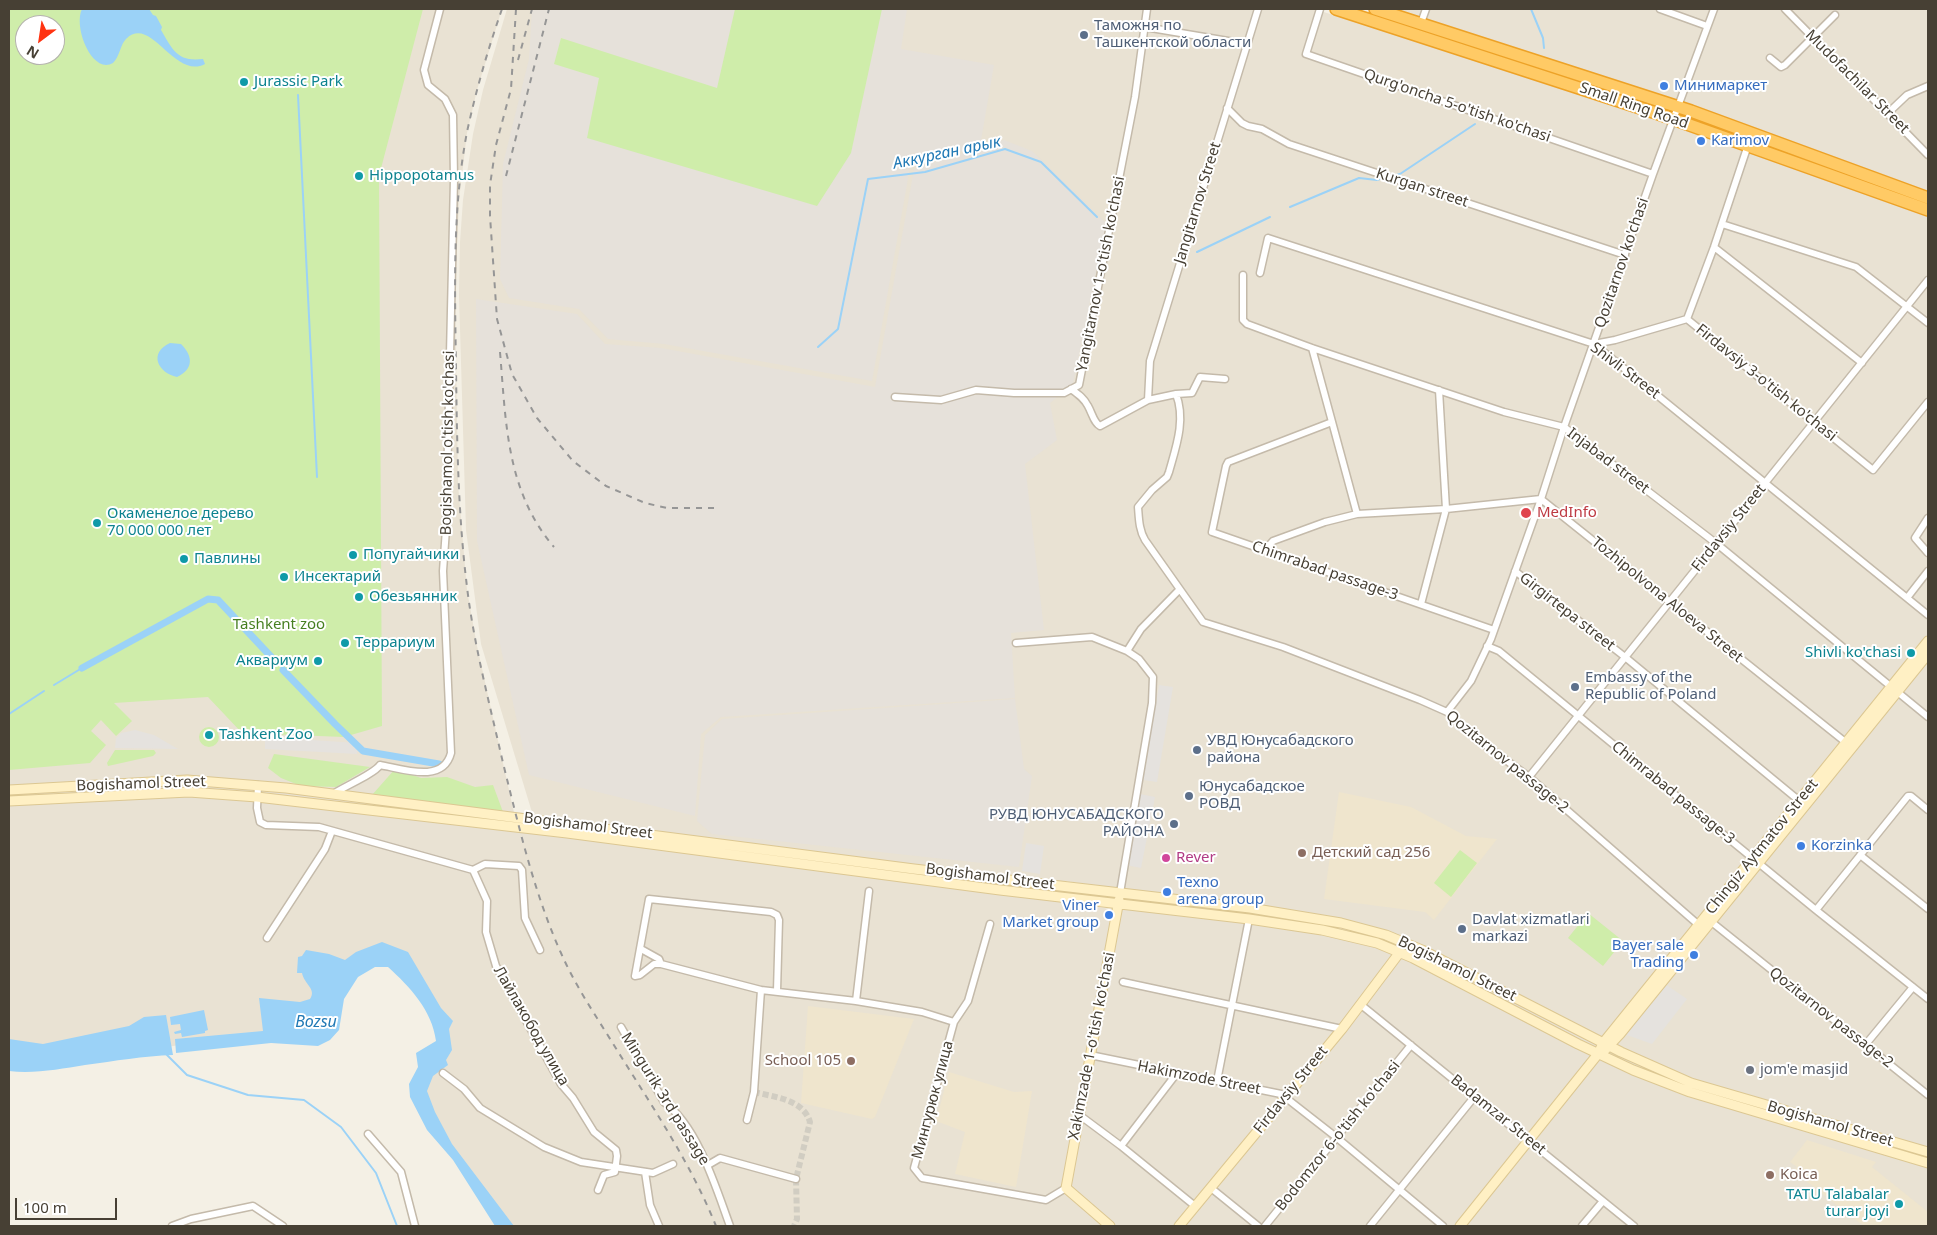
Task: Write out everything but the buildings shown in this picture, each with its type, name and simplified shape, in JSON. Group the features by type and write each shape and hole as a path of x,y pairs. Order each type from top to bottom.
{"highway":[{"name":"Small Ring Road","path":"1336,9 1673,119 1928,210"},
{"name":"Small Ring Road","path":"1375,9 1678,107 1928,198"}],"main road":[{"name":"Chingiz Aytmatov Street","path":"1460,1226 1894,689 1928,641"},
{"name":"Chingiz Aytmatov Street","path":"1894,689 1928,654"},
{"name":"Bogishamol Street","path":"9,790 187,780 258,785 914,873 1000,890 1249,919 1340,933 1400,952 1598,1054 1690,1092 1928,1152"},
{"name":"Bogishamol Street","path":"9,801 189,792 257,797 914,873 1001,878 1250,908 1340,923 1372,931 1422,950 1606,1045 1691,1083 1928,1164"},
{"path":"1000,890 1001,878"},
{"name":"Xakimzade 1-o'tish ko'chasi","path":"1066,1188 1078,1114 1098,1022 1120,892"},
{"name":"Firdavsiy Street","path":"1179,1226 1342,1028 1400,952"},
{"path":"1066,1188 1110,1226"}],"street":[{"name":"Bogishamol o'tish ko'chasi","path":"333,794 376,770 380,765 426,772 436,771 445,765 451,753 443,571 446,529 454,179 453,115 445,99 428,85 424,70 440,9"},
{"name":"Yangitarnov 1-o'tish ko'chasi","path":"895,397 941,400 976,390 1014,393 1064,393 1080,382 1131,115 1147,9"},
{"name":"Jangitarnov Street","path":"1148,400 1150,361 1258,9"},
{"name":"Qurg'oncha 5-o'tish ko'chasi","path":"1320,9 1306,54 1653,174"},
{"path":"1422,23 1426,9"},
{"path":"1660,9 1707,26"},
{"name":"Qozitarnov ko'chasi","path":"1447,712 1471,681 1494,630 1653,174 1714,9"},
{"name":"Mudofachilar Street","path":"1785,9 1928,155"},
{"path":"1770,58 1781,67 1785,66 1835,15"},
{"path":"1145,27 1246,44"},
{"path":"1888,113 1907,95 1928,86"},
{"name":"Kurgan street","path":"1227,108 1242,123 1262,129 1289,144 1625,255"},
{"path":"1687,319 1714,248 1748,145"},
{"path":"1722,224 1856,267 1928,323"},
{"name":"Shivli Street","path":"1260,273 1268,238 1594,344 1928,615"},
{"path":"1714,248 1862,362"},
{"name":"Injаbаd street","path":"1242,275 1243,320 1247,324 1312,348 1504,412 1564,428 1717,544 1928,717"},
{"name":"Firdavsiy Street","path":"1528,777 1928,280"},
{"name":"Firdavsiy 3-o'tish ko'chasi","path":"1594,344 1615,340 1687,319 1874,470 1928,402"},
{"path":"1312,348 1357,514"},
{"path":"1071,389 1081,396 1088,405 1098,426 1148,400 1176,394 1192,393 1200,377 1225,379"},
{"path":"1421,604 1446,509 1439,390"},
{"path":"1127,651 1141,629 1179,590 1141,533 1138,507 1152,490 1167,478 1180,426 1176,394"},
{"name":"Chimrаbаd passage-3","path":"1332,422 1228,462 1212,532 1494,630"},
{"path":"1265,550 1272,541 1325,522 1357,514 1446,509 1541,499"},
{"name":"Tozhipolvona Aloeva Street","path":"1541,499 1849,745"},
{"path":"1928,518 1914,538 1928,553"},
{"name":"Girgirtepa street","path":"1515,571 1625,657 1802,803"},
{"path":"1907,598 1928,571"},
{"name":"Qozitarnov passage-2","path":"1179,590 1203,622 1282,647 1447,712 1473,736 1528,777 1702,927"},
{"path":"1016,643 1092,637 1127,651 1139,659 1153,677 1152,694 1120,892"},
{"name":"Chimrаbаd passage-3","path":"1487,646 1500,650 1755,861 1928,999"},
{"path":"258,785 257,797 260,822 266,825 319,827 473,870 483,865 497,863 519,866 522,868 525,918 540,950"},
{"path":"1816,910 1909,796 1928,810"},
{"path":"267,938 324,849 332,831"},
{"path":"1860,855 1928,909"},
{"name":"Лайлакобод улица","path":"473,870 487,901 486,932 498,972 561,1084 574,1098 594,1132 616,1150 616,1167"},
{"path":"856,1000 868,891"},
{"path":"777,991 779,920 777,915 771,912 649,899 635,976 640,975 654,964 661,964 761,990 856,1000 922,1012 954,1022 968,1001 990,924"},
{"path":"1217,1081 1249,919"},
{"name":"Qozitarnov passage-2","path":"1708,919 1928,1095"},
{"path":"640,949 659,959 661,964"},
{"path":"1123,982 1342,1028"},
{"path":"1866,1044 1913,986"},
{"path":"747,1120 754,1092 761,990"},
{"name":"Badamzar Street","path":"1360,1004 1634,1226"},
{"name":"Мингурюк улица","path":"954,1022 914,1168 922,1178 1046,1200 1066,1188"},
{"name":"Mingurik 3rd passage","path":"621,1027 664,1102 675,1110 708,1165 730,1226"},
{"name":"Bodomzor 6-o'tish ko'chasi","path":"1265,1226 1411,1045"},
{"name":"Hakimzode Street","path":"1090,1055 1286,1096 1443,1226"},
{"path":"444,1073 464,1090 480,1108 544,1147 582,1162 645,1172 653,1173 673,1164"},
{"path":"1121,1146 1177,1073"},
{"path":"1370,1226 1474,1096"},
{"path":"1078,1114 1195,1206"},
{"path":"368,1134 401,1172 416,1226"},
{"path":"708,1165 722,1158 796,1179"},
{"path":"598,1190 604,1175 615,1172 616,1167"},
{"path":"645,1172 650,1205 659,1226"},
{"path":"1211,1188 1258,1226"},
{"path":"1582,1226 1603,1200"},
{"path":"172,1226 191,1219 253,1206 283,1226"}],"shaded area":[{"path":"9,9 502,9 477,90 467,133 459,200 455,293 458,484 467,590 477,646 515,817 442,809 441,820 1111,909 1115,889 1073,882 914,869 534,819 481,644 466,530 459,295 463,200 473,134 483,90 507,9 1314,9 1417,41 1422,23 1375,9 1928,9 1928,1226 508,1226 419,1107 442,1044 409,969 366,955 291,1028 160,1048 9,1053"},
{"path":"532,9 907,9 901,49 994,65 980,146 910,167 872,381 664,344 608,339 579,309 509,298 500,279 503,164 529,59"},
{"path":"1004,140 1032,151 1106,223 1073,384 1050,403 1057,440 1025,464 1044,630 1011,633 1015,698 721,717 701,734 695,816 529,775 477,541 476,299 577,314 605,344 661,348 875,387 914,169"},
{"path":"1159,685 1173,687 1157,782 1143,780"},
{"path":"1015,699 1024,769 1032,776 1019,867 712,834 697,821 705,735 722,719"},
{"path":"135,730 154,735 178,749 115,748 116,738 121,733"},
{"path":"265,737 358,743 357,754 265,749"},
{"path":"1339,792 1411,807 1466,836 1497,839 1434,920 1425,912 1324,899"},
{"path":"1140,794 1155,797 1141,868 1126,865"},
{"path":"1026,843 1044,846 1040,874 1022,871"},
{"path":"1665,984 1687,999 1652,1044 1624,1034"},
{"name":"School 105","path":"808,1006 914,1019 875,1117 872,1119 801,1103"},
{"path":"949,1072 1014,1092 1032,1091 1016,1187 955,1174 965,1132 936,1121"},
{"path":"1807,1140 1876,1162 1872,1167 1928,1212 1928,1226 1864,1226 1793,1171 1797,1167 1790,1162"}],"green space":[{"name":"Tashkent zoo","path":"9,9 423,9 379,176 382,726 344,737 242,733 208,697 114,703 132,721 116,736 101,720 91,731 106,745 90,763 9,770"},
{"path":"735,9 882,9 851,153 817,206 587,138 599,78 554,64 561,38 717,88"},
{"path":"209,727 216,730 219,737 216,744 209,747 202,744 199,737 202,730"},
{"path":"115,750 154,750 156,753 153,756 108,766 107,763"},
{"path":"274,754 370,767 336,787 301,786 281,778 268,768"},
{"path":"395,769 421,778 447,777 475,787 493,785 503,812 372,795"},
{"path":"1460,850 1477,863 1451,897 1434,883"},
{"path":"1588,913 1623,941 1603,966 1568,938"}],"water":[{"path":"82,9 149,9 156,16 162,27 161,30 177,53 187,59 203,59 205,64 194,66 183,63 173,57 154,40 145,35 135,34 124,41 113,63 105,65 98,62 86,47 82,37 80,17"},
{"path":"170,343 181,344 188,353 190,362 183,374 177,377 170,375 158,362 159,352"},
{"name":"Bozsu","path":"382,942 408,952 441,1008 453,1021 449,1029 452,1050 446,1060 448,1065 433,1076 427,1091 435,1112 452,1144 514,1226 495,1226 453,1160 427,1130 410,1097 409,1084 418,1067 416,1053 436,1041 434,1030 425,1009 412,991 388,967 375,967 358,977 344,999 339,1030 330,1040 318,1046 271,1043 176,1053 175,1039 263,1031 259,998 300,1002 310,999 312,995 311,989 302,973 297,973 298,957 302,956 306,950 329,954 345,960 356,952"},
{"path":"204,1010 208,1030 205,1033 182,1037 181,1033 175,1034 174,1032 181,1030 180,1024 171,1025 170,1017"},
{"path":"166,1015 173,1055 151,1056 47,1071 9,1071 9,1039 43,1044 129,1026 144,1017"}],"waterway":[{"name":"Аккурган арык","path":"1531,9 1543,38 1544,48"},
{"path":"298,95 317,477"},
{"name":"Аккурган арык","path":"1393,176 1400,174 1475,124"},
{"name":"Аккурган арык","path":"818,347 838,329 868,179 925,172 1005,149 1041,162 1097,217"},
{"name":"Аккурган арык","path":"1290,207 1359,178 1377,180 1383,178"},
{"name":"Аккурган арык","path":"1197,252 1270,217"},
{"path":"82,668 208,599 218,600 276,662"},
{"name":"Аккурган арык","path":"54,685 82,668"},
{"path":"283,670 363,751 439,764"},
{"name":"Аккурган арык","path":"9,714 44,691"},
{"path":"165,1053 187,1075 248,1095 304,1100 341,1127 376,1173 397,1226"}],"tunnel":[{"path":"754,1092 787,1100 801,1108 810,1122 796,1179 797,1219 794,1226"}],"railway":[{"path":"502,9 474,101 467,132 462,161 457,220 455,310 458,478 464,560 474,631 521,835 551,930 566,965 579,988 654,1109 694,1178 716,1226"},
{"path":"516,9 511,89 496,145 490,185 490,216 497,319 512,374 537,418 557,442 573,461 606,486 645,503 667,508 719,508"},
{"path":"518,60 532,9"},
{"path":"506,176 549,9"},
{"path":"500,352 507,430 517,479 526,503 538,525 554,547"}],"place":[{"name":"Таможня по Ташкентской области","path":"1084,35"},
{"name":"Jurassic Park","path":"244,82"},
{"name":"Минимаркет","path":"1664,86"},
{"name":"Karimov","path":"1701,141"},
{"name":"Hippopotamus","path":"359,176"},
{"name":"MedInfo","path":"1526,513"},
{"name":"Окаменелое дерево 70 000 000 лет","path":"97,523"},
{"name":"Попугайчики","path":"353,555"},
{"name":"Павлины","path":"184,559"},
{"name":"Инсектарий","path":"284,577"},
{"name":"Обезьянник","path":"359,597"},
{"name":"Террариум","path":"345,643"},
{"name":"Shivli ko'chasi","path":"1911,653"},
{"name":"Аквариум","path":"318,661"},
{"name":"Embassy of the Republic of Poland","path":"1575,687"},
{"name":"Tashkent Zoo","path":"209,735"},
{"name":"УВД Юнусабадского района","path":"1197,750"},
{"name":"Юнусабадское РОВД","path":"1189,796"},
{"name":"РУВД ЮНУСАБАДСКОГО РАЙОНА","path":"1174,824"},
{"name":"Korzinka","path":"1801,846"},
{"name":"Детский сад 256","path":"1302,853"},
{"name":"Rever","path":"1166,858"},
{"name":"Texno arena group","path":"1167,892"},
{"name":"Viner Market group","path":"1109,915"},
{"name":"Davlat xizmatlari markazi","path":"1462,929"},
{"name":"Bayer sale Trading","path":"1694,955"},
{"name":"School 105","path":"851,1061"},
{"name":"jom'e masjid","path":"1750,1070"},
{"name":"Koica","path":"1770,1175"},
{"name":"TATU Talabalar turar joyi","path":"1899,1204"}]}
